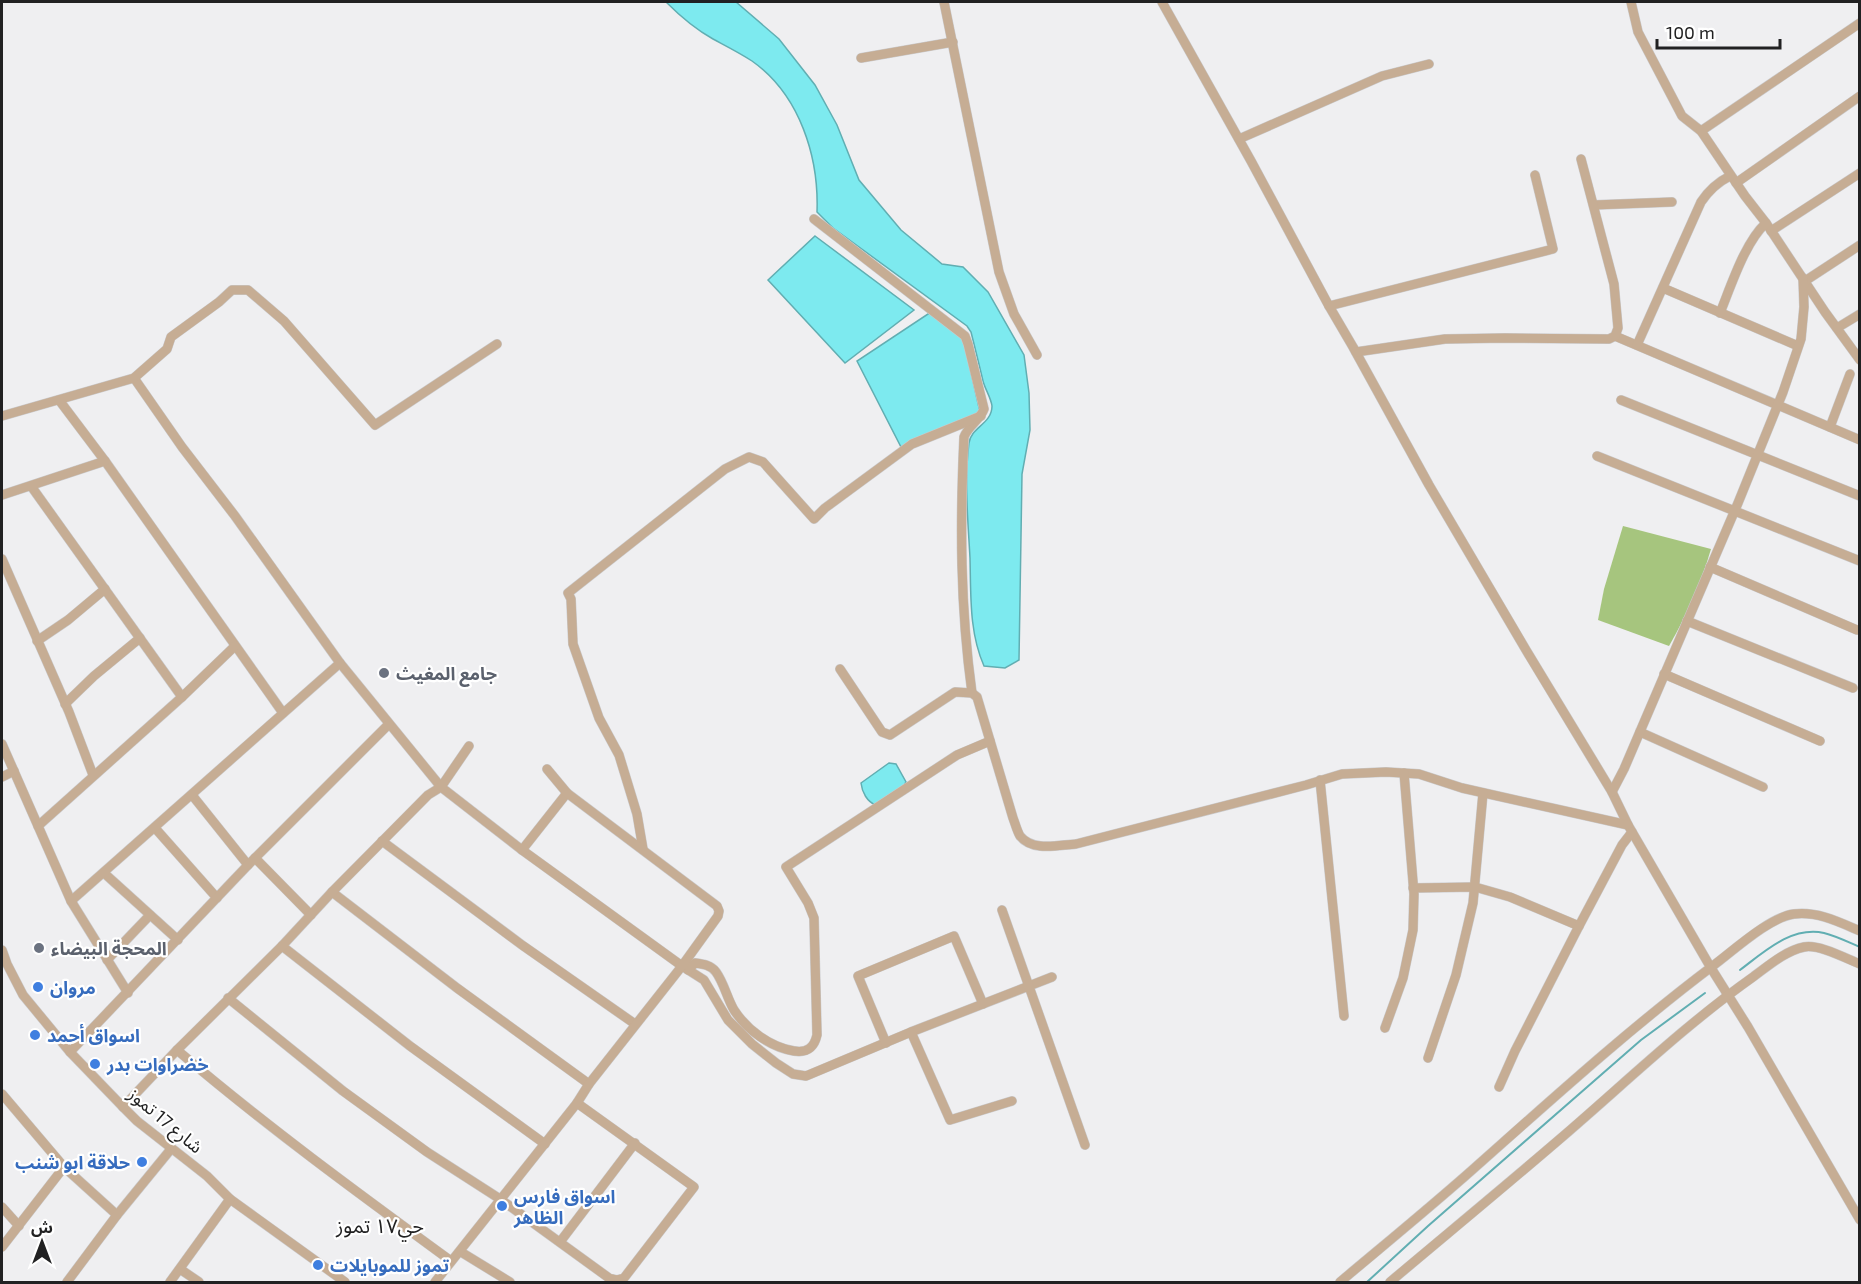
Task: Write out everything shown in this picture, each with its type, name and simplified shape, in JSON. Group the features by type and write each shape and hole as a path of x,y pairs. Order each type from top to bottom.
{"street":[{"path":"944,2 999,272 1014,314 1037,355"},
{"path":"1162,2 1429,484 1612,792 1710,968 1748,1027 1860,1220"},
{"path":"1631,2 1638,32 1683,116 1701,131 1860,360"},
{"path":"1701,131 1860,23"},
{"path":"861,58 953,42"},
{"path":"1239,139 1382,76 1429,64"},
{"path":"1637,345 1701,202 1708,192 1718,182 1733,179 1860,96"},
{"path":"1581,159 1614,284 1618,328 1616,336"},
{"path":"1720,312 1750,243 1759,230 1769,227 1860,173"},
{"path":"1329,306 1553,249 1535,175"},
{"path":"1594,205 1672,202"},
{"path":"814,219 965,336 984,409 981,416 966,431 964,437 960,534 965,641 972,693"},
{"path":"1804,279 1860,245"},
{"path":"1612,792 1640,732 1778,405 1798,346 1804,307 1804,279"},
{"path":"1663,288 1798,346"},
{"path":"2,416 134,378 168,349 171,337 232,290 248,290 284,321 375,425 496,344"},
{"path":"1837,328 1860,314"},
{"path":"1356,352 1445,339 1609,339 1616,336 1860,440"},
{"path":"1830,427 1850,374"},
{"path":"134,378 340,663 441,787 522,850 704,980 728,1020 752,1044 776,1063 793,1074 806,1076 910,1032 1052,977"},
{"path":"59,400 105,461 283,713"},
{"path":"1621,400 1860,496"},
{"path":"643,849 637,814 619,755 598,718 573,644 571,599 568,592 725,470 749,457 763,462 814,519 825,508 912,444 981,416"},
{"path":"1597,456 1860,561"},
{"path":"2,495 105,461"},
{"path":"31,486 182,697"},
{"path":"2,559 93,775"},
{"path":"1710,567 1857,630"},
{"path":"37,641 68,620 105,589"},
{"path":"1687,621 1853,688"},
{"path":"65,704 94,676 140,638"},
{"path":"38,826 182,697 235,646"},
{"path":"71,901 340,663"},
{"path":"840,669 882,732 890,735 955,692 972,693 977,697 1012,818 1020,835 1028,842 1043,847 1076,844 1342,774 1419,774 1462,788 1630,828"},
{"path":"1664,674 1820,741"},
{"path":"70,1052 251,862 388,724"},
{"path":"1640,732 1763,788"},
{"path":"685,968 695,963 705,964 715,969 733,1009 743,1022 764,1040 786,1050 800,1052 810,1050 816,1043 818,1035 814,918 808,903 786,867 957,755 990,741"},
{"path":"2,744 71,901 128,993"},
{"path":"123,1107 382,841 428,795 441,787 469,746"},
{"path":"435,1282 577,1103 635,1024 685,968 718,916 717,906 567,793 547,769"},
{"path":"2,777 14,771"},
{"path":"1385,1028 1402,978 1413,930 1413,888 1404,773"},
{"path":"1320,780 1344,1016"},
{"path":"522,850 567,793"},
{"path":"1428,1058 1456,975 1473,903 1483,793"},
{"path":"192,795 251,862 311,915"},
{"path":"155,828 217,898"},
{"path":"1499,1086 1630,828"},
{"path":"382,841 522,945 635,1024"},
{"path":"104,873 178,940"},
{"path":"1413,888 1475,887 1510,897 1579,926"},
{"path":"332,892 457,988 589,1084"},
{"path":"1002,910 1085,1145"},
{"path":"1340,1282 1470,1172 1583,1071 1692,981 1776,920 1794,914 1812,914 1826,917 1860,931"},
{"path":"107,960 150,915"},
{"path":"886,1042 858,976 954,936 983,1004"},
{"path":"282,946 401,1039 545,1144"},
{"path":"1390,1282 1727,995 1790,952 1806,946 1828,951 1860,964"},
{"name":"شارع 17 تموز","path":"2,950 4,966 23,995 70,1052 123,1107 171,1149 207,1176 230,1199 345,1282"},
{"path":"228,998 343,1091 427,1152 500,1199 609,1278 617,1280 624,1278 694,1189 693,1184 577,1103"},
{"path":"910,1032 950,1120 1012,1101"},
{"path":"177,1050 301,1151 452,1261"},
{"path":"2,1094 64,1167 117,1215"},
{"path":"560,1242 634,1143"},
{"path":"67,1282 117,1215 171,1149"},
{"path":"2,1247 64,1167"},
{"path":"170,1282 230,1199"},
{"path":"2,1207 19,1226"},
{"path":"460,1252 510,1282"},
{"path":"180,1269 199,1282"}],"green space":[{"path":"1623,526 1711,549 1693,599 1669,646 1598,620 1604,589"}],"water":[{"path":"666,2 736,2 779,39 815,85 837,125 859,180 901,230 942,264 963,267 988,292 1024,355 1029,393 1030,430 1022,474 1019,660 1005,668 984,666 973,627 967,500 969,443 973,433 989,417 992,406 983,381 971,332 967,326 833,228 817,212 817,191 810,149 794,109 783,91 752,61 700,31"},
{"path":"815,236 914,310 845,363 768,280"},
{"path":"931,312 963,337 980,412 901,447 857,361"},
{"path":"889,763 896,764 906,782 903,787 876,805 870,802 862,790 861,783"}],"waterway":[{"path":"1740,970 1779,942 1800,933 1824,933 1860,947"},
{"path":"1367,1282 1641,1040 1705,993"}],"place":[{"name":"جامع المغيث","path":"384,673"},
{"name":"المحجة البيضاء","path":"39,948"},
{"name":"مروان","path":"38,987"},
{"name":"اسواق أحمد","path":"35,1035"},
{"name":"خضراوات بدر","path":"95,1064"},
{"name":"حلاقة ابو شنب","path":"142,1162"},
{"name":"اسواق فارس الظاهر","path":"502,1206"},
{"name":"تموز للموبايلات","path":"318,1265"}],"district":[{"name":"حي۱۷ تموز","path":"380,1225"}]}
